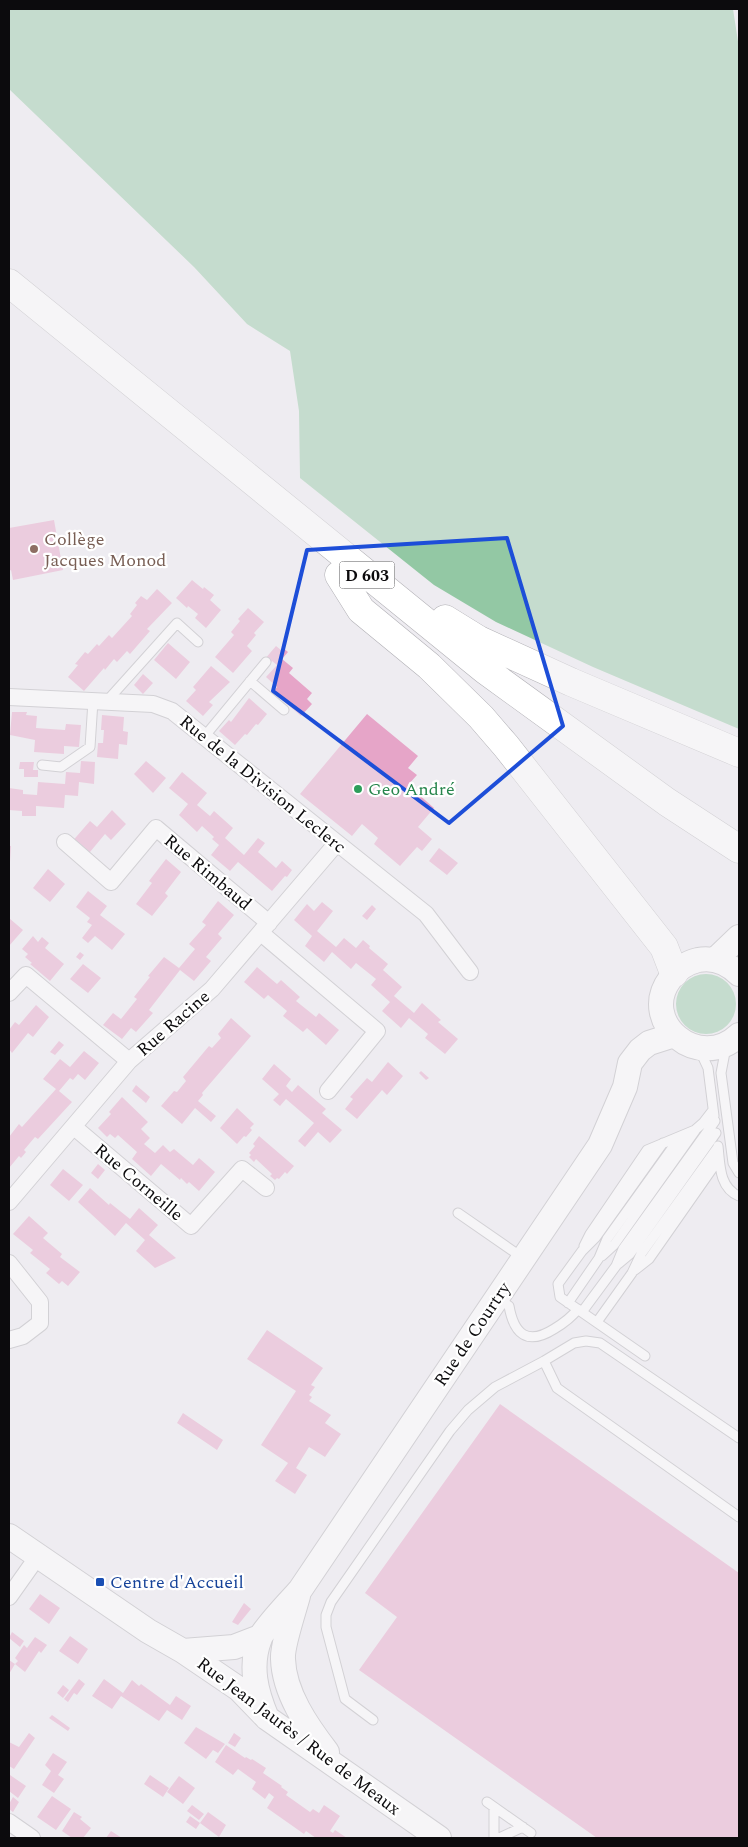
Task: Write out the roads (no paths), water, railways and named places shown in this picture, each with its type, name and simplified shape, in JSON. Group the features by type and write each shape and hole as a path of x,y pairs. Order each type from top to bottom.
{"highway":[{"name":"D 603","path":"9,283 344,568 468,679 648,810 739,869"},
{"name":"D 603","path":"9,307 344,568 667,802 739,849"},
{"path":"344,568 388,575 458,628 479,640 571,682 739,753"},
{"path":"344,568 361,610 452,687 506,746 664,947 674,973"}],"main road":[{"path":"715,960 739,937"},
{"path":"733,1040 709,1049 699,1048 683,1042 674,1035 664,1018 662,1007 663,995 667,983 674,973 693,961 703,959 715,960 739,970"},
{"path":"615,1110 613,1083 621,1048 642,1030 662,1007"},
{"name":"Rue de Courtry","path":"267,1718 256,1688 255,1658 260,1637 300,1590 600,1145 625,1087 630,1063 640,1050 653,1041 674,1035"},
{"path":"9,1536 148,1632 202,1673 255,1672 282,1659"},
{"path":"300,1590 282,1659 287,1682 298,1710 308,1727 342,1771"},
{"name":"Rue de Courtry","path":"186,1660 234,1647 260,1637"},
{"path":"186,1660 214,1690 267,1718"},
{"name":"Rue Jean Jaurès / Rue de Meaux","path":"217,1674 240,1689 267,1718 439,1838"}],"street":[{"name":"Rue de la Division Leclerc","path":"9,697 153,704 172,711 336,844 426,914 470,972"},
{"name":"Rue Rimbaud","path":"65,842 111,882 156,828 265,928"},
{"name":"Rue Racine","path":"9,1202 129,1061 212,989 336,844"},
{"path":"265,928 378,1031 328,1091"},
{"path":"9,993 26,976 129,1061"},
{"name":"Rue Corneille","path":"74,1127 191,1226 242,1169 266,1188"},
{"path":"9,1263 40,1302 40,1323 23,1336 9,1340"},
{"path":"9,1597 38,1556"},
{"path":"9,1822 32,1838"}],"lane":[{"path":"42,765 61,767 90,747 100,701 177,623 198,642"},
{"path":"204,737 266,662"},
{"path":"250,681 284,710"},
{"path":"733,1040 721,1068 734,1163 739,1173"},
{"path":"699,1048 708,1068 721,1176 728,1188 739,1196"},
{"path":"726,1109 737,1112"},
{"path":"599,1258 614,1245 695,1130 713,1110"},
{"path":"616,1266 623,1248 715,1121"},
{"path":"645,1356 560,1297 558,1284 582,1251 596,1237 663,1143 695,1130"},
{"path":"497,1298 509,1306 512,1321 517,1330 523,1335 532,1338 545,1336 570,1320 616,1266 630,1254 716,1132"},
{"path":"568,1302 599,1258 607,1239 682,1136"},
{"path":"597,1322 632,1273 641,1254 718,1147"},
{"path":"632,1273 649,1259 719,1159"},
{"path":"458,1213 523,1258"},
{"path":"373,1720 345,1699 326,1627 326,1615 331,1602 450,1431 468,1410 495,1387 574,1343 586,1341 600,1343 739,1438"},
{"path":"544,1361 557,1388 739,1517"},
{"path":"494,1838 491,1804 527,1830 499,1838"}],"place":[{"name":"Collège Jacques Monod","path":"34,549"},
{"name":"Geo André","path":"358,789"},
{"name":"Centre d'Accueil","path":"100,1582"}]}
